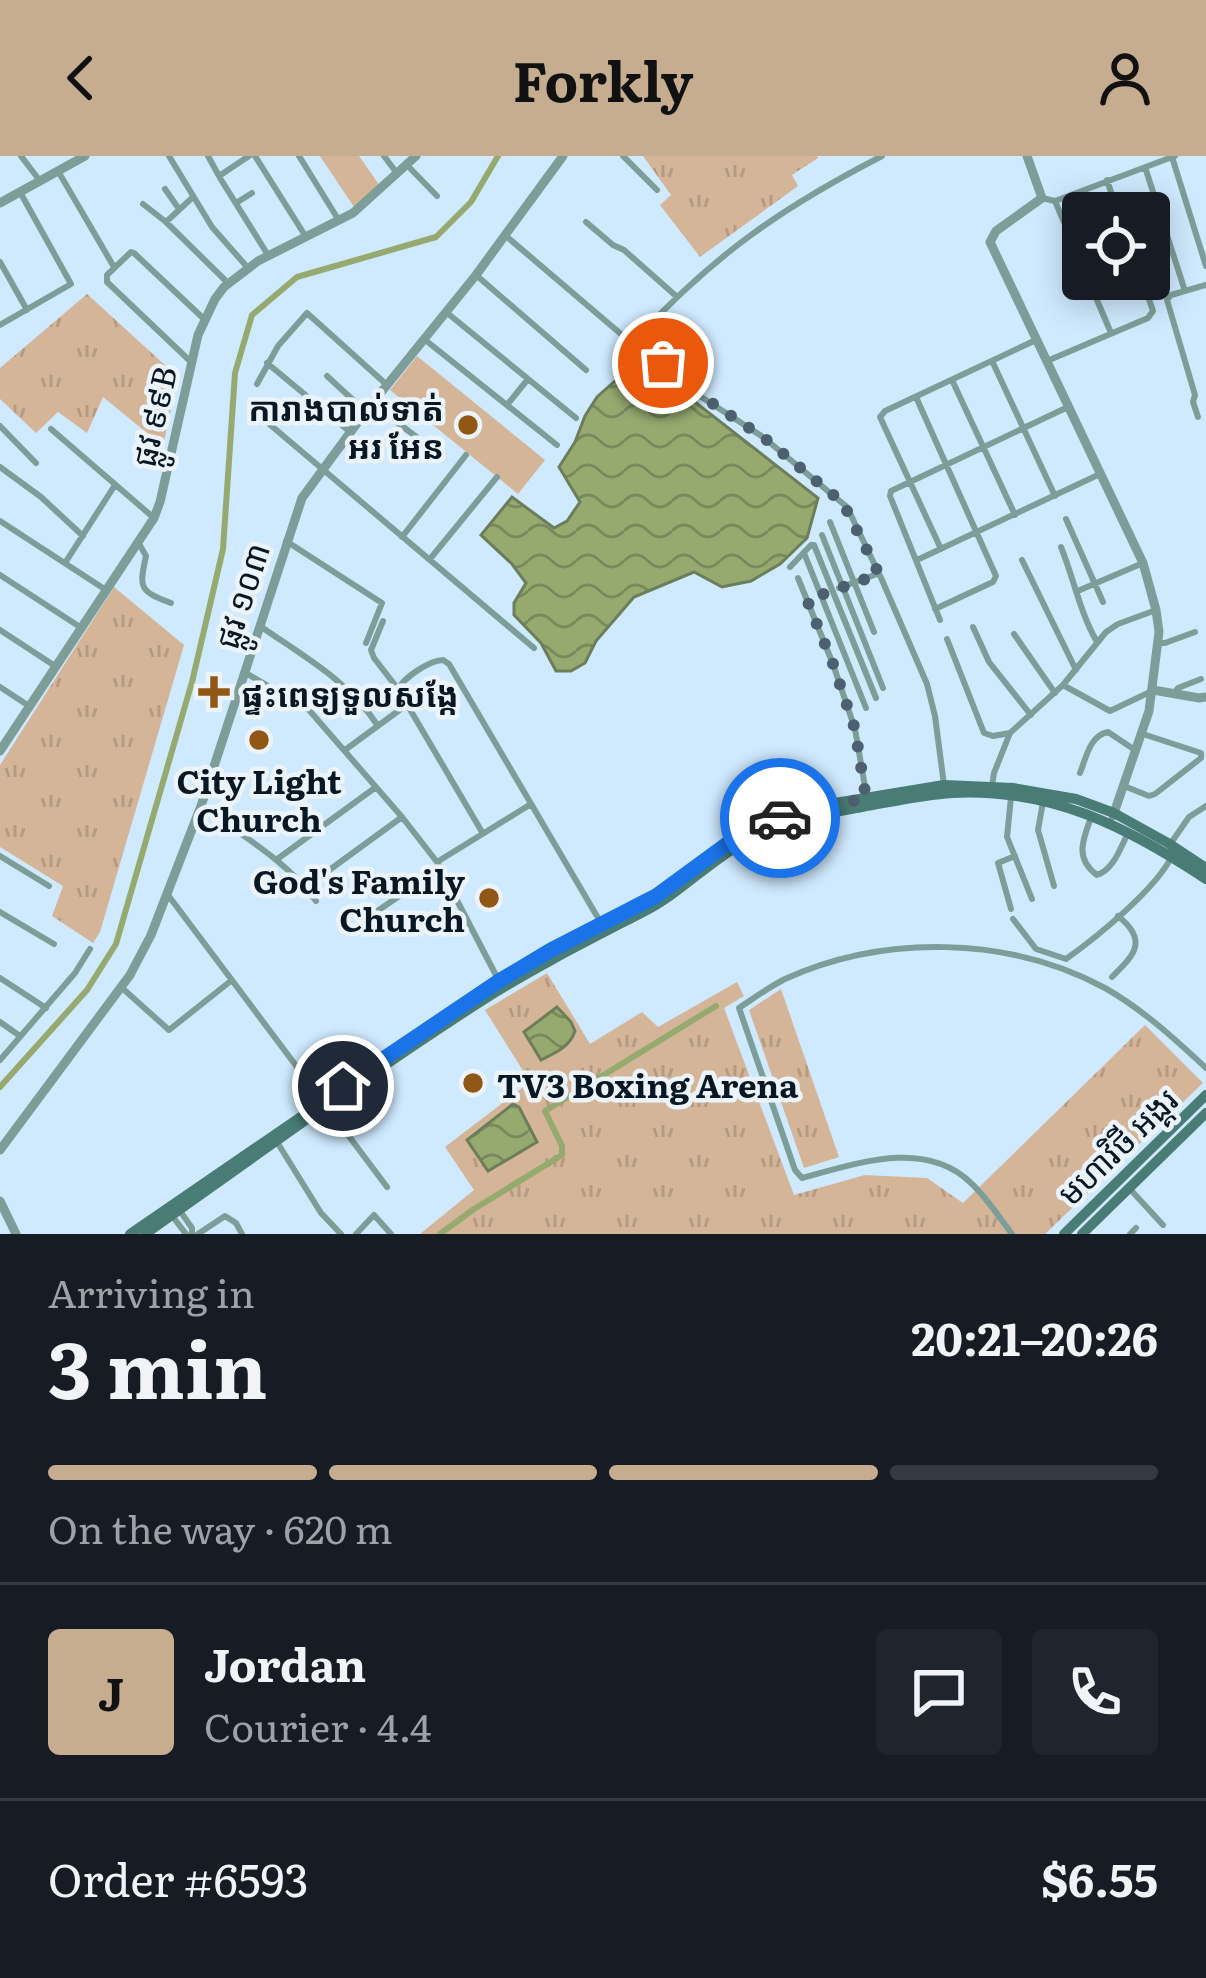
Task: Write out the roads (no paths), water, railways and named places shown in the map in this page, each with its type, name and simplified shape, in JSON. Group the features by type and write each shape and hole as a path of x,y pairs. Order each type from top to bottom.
{"main road":[{"path":"438,1026 671,887 745,832 800,812 866,798 944,785 992,786 1076,799 1206,868"},
{"path":"130,1234 173,1209 499,981 675,894 749,839 786,825 945,794 1011,797 1112,818 1128,831 1171,850 1206,880"},
{"name":"មហាវិថី អង្គរ","path":"1064,1234 1206,1095"},
{"path":"246,1158 277,1142 325,1104"},
{"name":"មហាវិថី អង្គរ","path":"1088,1232 1206,1113"},
{"path":"146,1234 173,1209"}],"street":[{"path":"21,156 40,181"},
{"path":"170,156 212,227 248,268"},
{"path":"208,156 219,176 252,156 306,237"},
{"path":"299,156 339,222"},
{"path":"384,156 398,175"},
{"name":"ផ្លូវ ១០៣","path":"0,1150 143,953 201,806 302,498 563,156"},
{"path":"623,156 657,190"},
{"path":"506,236 633,341 676,296 758,228 882,156"},
{"path":"1027,156 1042,198"},
{"path":"1112,818 1143,734 1153,691 1156,610 1143,563 990,242 996,230 1042,198 1054,201 1173,157 1206,266"},
{"path":"0,203 79,158"},
{"path":"411,160 437,196"},
{"name":"ផ្លូវ ៩៩B","path":"1,747 154,518 191,362 214,299 268,255 339,222 411,160"},
{"path":"1145,167 1185,291"},
{"path":"58,171 114,267"},
{"path":"220,178 268,255"},
{"path":"1107,180 1111,192"},
{"path":"165,189 179,209"},
{"path":"0,325 71,284 20,192"},
{"path":"236,203 252,193"},
{"path":"166,222 193,197"},
{"path":"1054,201 1062,219"},
{"path":"143,204 228,284"},
{"path":"586,222 676,296"},
{"path":"191,362 107,282 107,275 134,253 204,319"},
{"path":"0,262 27,310"},
{"path":"476,275 586,370"},
{"path":"1198,417 1167,306 1171,296 1206,285"},
{"path":"1097,300 1111,332"},
{"path":"1046,362 1152,315 1148,300"},
{"path":"446,312 576,418"},
{"path":"257,384 307,313 387,385"},
{"path":"637,338 689,388 763,437 843,503 927,684 944,785"},
{"path":"424,339 557,445"},
{"path":"940,549 880,417 1036,340"},
{"path":"992,362 1054,496"},
{"path":"268,363 350,432"},
{"path":"327,376 419,439"},
{"path":"507,405 528,379"},
{"path":"952,380 1016,514"},
{"path":"1195,395 1206,392"},
{"path":"916,397 996,576 993,582 935,609"},
{"path":"940,620 891,491 1067,407"},
{"path":"255,412 534,648"},
{"path":"0,426 37,463"},
{"path":"51,429 154,518"},
{"path":"402,537 466,455"},
{"path":"0,467 82,536"},
{"path":"917,560 1100,474"},
{"path":"430,559 497,478"},
{"path":"65,563 115,485"},
{"path":"1066,519 1103,602"},
{"path":"0,521 106,590"},
{"path":"830,522 874,632"},
{"path":"823,535 876,698"},
{"path":"286,541 382,603 366,643"},
{"path":"138,542 146,556 143,588 170,603"},
{"path":"790,567 814,545 884,688"},
{"path":"1061,547 1097,642"},
{"path":"804,553 866,708"},
{"path":"1022,560 1076,670"},
{"path":"1078,590 1143,563"},
{"path":"807,600 879,574"},
{"path":"0,575 80,627"},
{"path":"798,578 855,729 866,798"},
{"path":"992,786 1010,733 1063,685 1118,624 1156,610"},
{"path":"383,621 371,650 482,832"},
{"path":"260,626 344,685 378,726"},
{"path":"974,627 989,662 1031,715"},
{"path":"0,630 55,666"},
{"path":"1158,643 1195,632"},
{"path":"1014,634 1055,693"},
{"path":"947,639 984,733 1010,733"},
{"path":"398,689 434,661 448,664 604,928"},
{"path":"866,674 876,670"},
{"path":"244,672 309,710 402,817 439,865 499,981"},
{"path":"1174,693 1201,679"},
{"path":"1063,685 1110,711 1153,691 1206,697"},
{"path":"0,687 29,706"},
{"path":"345,750 406,706"},
{"path":"1080,773 1101,733 1108,732 1137,751"},
{"path":"1124,786 1148,796 1155,794 1201,758 1192,748 1143,734"},
{"path":"276,860 376,787"},
{"path":"1011,797 1006,832 1033,899"},
{"path":"1043,802 1038,830 1054,886"},
{"path":"373,914 482,832 532,803"},
{"path":"201,806 276,860 316,901"},
{"path":"1013,919 1036,949 1066,959 1164,872 1190,818 1206,806"},
{"path":"1092,815 1081,852 1084,863 1097,874 1114,860 1128,831"},
{"path":"306,887 402,817"},
{"path":"0,856 49,886"},
{"path":"1011,909 998,863 1015,856"},
{"path":"168,895 387,1187"},
{"path":"0,912 55,944"},
{"path":"1112,977 1136,948 1129,925 1118,916"},
{"path":"1012,1234 968,1179 936,1163 876,1158 802,1178 739,1009 779,981 845,958 930,946 986,951 1074,974 1106,989 1160,1027 1206,1068"},
{"path":"0,1060 90,949"},
{"path":"0,978 46,1008"},
{"path":"121,987 169,1030 232,980"},
{"path":"0,1022 20,1036"},
{"path":"277,1142 321,1214 341,1234"},
{"path":"1129,1188 1163,1225"},
{"path":"0,1201 16,1234"},
{"path":"173,1209 192,1228 192,1234 225,1216 242,1234"},
{"path":"356,1234 374,1215 391,1234"}],"water":[{"path":"654,370 818,498 807,538 780,564 751,581 722,587 694,572 634,597 596,641 585,663 571,671 556,671 541,643 514,615 514,603 526,583 481,535 512,497 554,528 567,521 580,502 559,467 585,416 616,380"},
{"path":"557,1007 575,1031 566,1045 541,1060 524,1032"},
{"path":"513,1104 537,1142 488,1171 467,1140"}],"waterway":[{"path":"0,1087 87,990 116,944 192,682 223,549 235,373 252,315 297,277 436,237 471,202 498,156"},
{"path":"440,1234 562,1155 545,1111 716,1006"}],"place":[{"name":"ការាងបាល់ទាត់ អរ អែន","path":"468,425"},
{"name":"ផ្ទះពេទ្យទួលសង្កែ","path":"214,692"},
{"name":"City Light Church","path":"259,740"},
{"name":"God's Family Church","path":"489,898"},
{"name":"TV3 Boxing Arena","path":"473,1083"}]}
